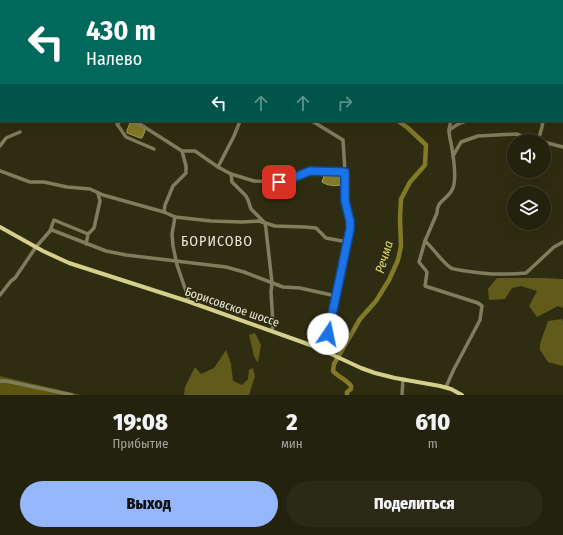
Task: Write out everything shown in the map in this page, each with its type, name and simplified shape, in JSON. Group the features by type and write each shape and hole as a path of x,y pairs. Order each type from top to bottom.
{"main road":[{"name":"Борисовское шоссе","path":"0,227 69,263 187,301 272,331 329,352 375,373 446,387 453,393 462,395"}],"street":[{"path":"119,122 117,124 126,137 154,149"},
{"path":"138,122 182,151 195,151 231,174 254,181 279,182 310,171 345,172"},
{"path":"218,167 240,122"},
{"path":"313,122 343,140 345,201 350,221 348,242 328,334 321,349"},
{"path":"446,387 480,320 482,306 478,303 425,286 427,272 419,262 425,241 437,213 437,208 452,190 455,177 449,130 450,122"},
{"path":"449,130 460,122"},
{"path":"540,134 543,122"},
{"path":"0,146 6,138 20,132"},
{"path":"453,156 461,142 478,136 507,134"},
{"path":"551,144 563,147"},
{"path":"164,212 165,205 173,186 186,173 186,166 182,151"},
{"path":"0,171 30,182 44,182 67,187 90,189 103,195 164,212 175,217 211,221 259,221 275,226 316,228 326,238 348,242"},
{"path":"231,174 232,182 246,196 251,209 265,223 272,283 272,331"},
{"path":"86,244 88,234 94,228 100,201 98,193"},
{"path":"175,217 172,234 173,246 188,297 187,301"},
{"path":"0,295 15,278 36,247 50,231 54,220 88,234"},
{"path":"50,231 52,230 106,251 126,255 226,267 244,272 283,287 306,289 336,296"},
{"path":"425,241 433,248 441,260 452,268 480,274 498,275 526,274 554,246 563,242"},
{"path":"402,379 402,395"},
{"path":"0,381 72,395"}],"shaded area":[{"path":"132,122 145,129 142,138 127,133 130,123"},
{"path":"324,176 342,176 341,185 336,186 322,182"},
{"path":"497,278 563,279 563,308 558,306 537,317 529,306 537,291 521,286 512,288 505,299 489,300 488,289"},
{"path":"562,319 563,366 548,362 540,350 540,344 548,321"},
{"path":"255,333 261,345 258,363 254,356 249,335"},
{"path":"226,350 231,364 233,381 242,385 248,379 249,370 253,368 255,376 249,395 184,395 185,387 195,367 201,374 214,368"},
{"path":"0,376 81,395 0,395"}],"waterway":[{"name":"Речма","path":"347,395 347,392 351,389 351,386 333,371 334,364 360,319 376,301 389,280 398,260 401,246 401,199 410,182 425,165 426,145 399,122"}],"district":[{"name":"БОРИСОВО","path":"217,241"}],"route":[{"path":"279,182 310,171 345,172 345,201 350,221 350,229 328,334"}]}
